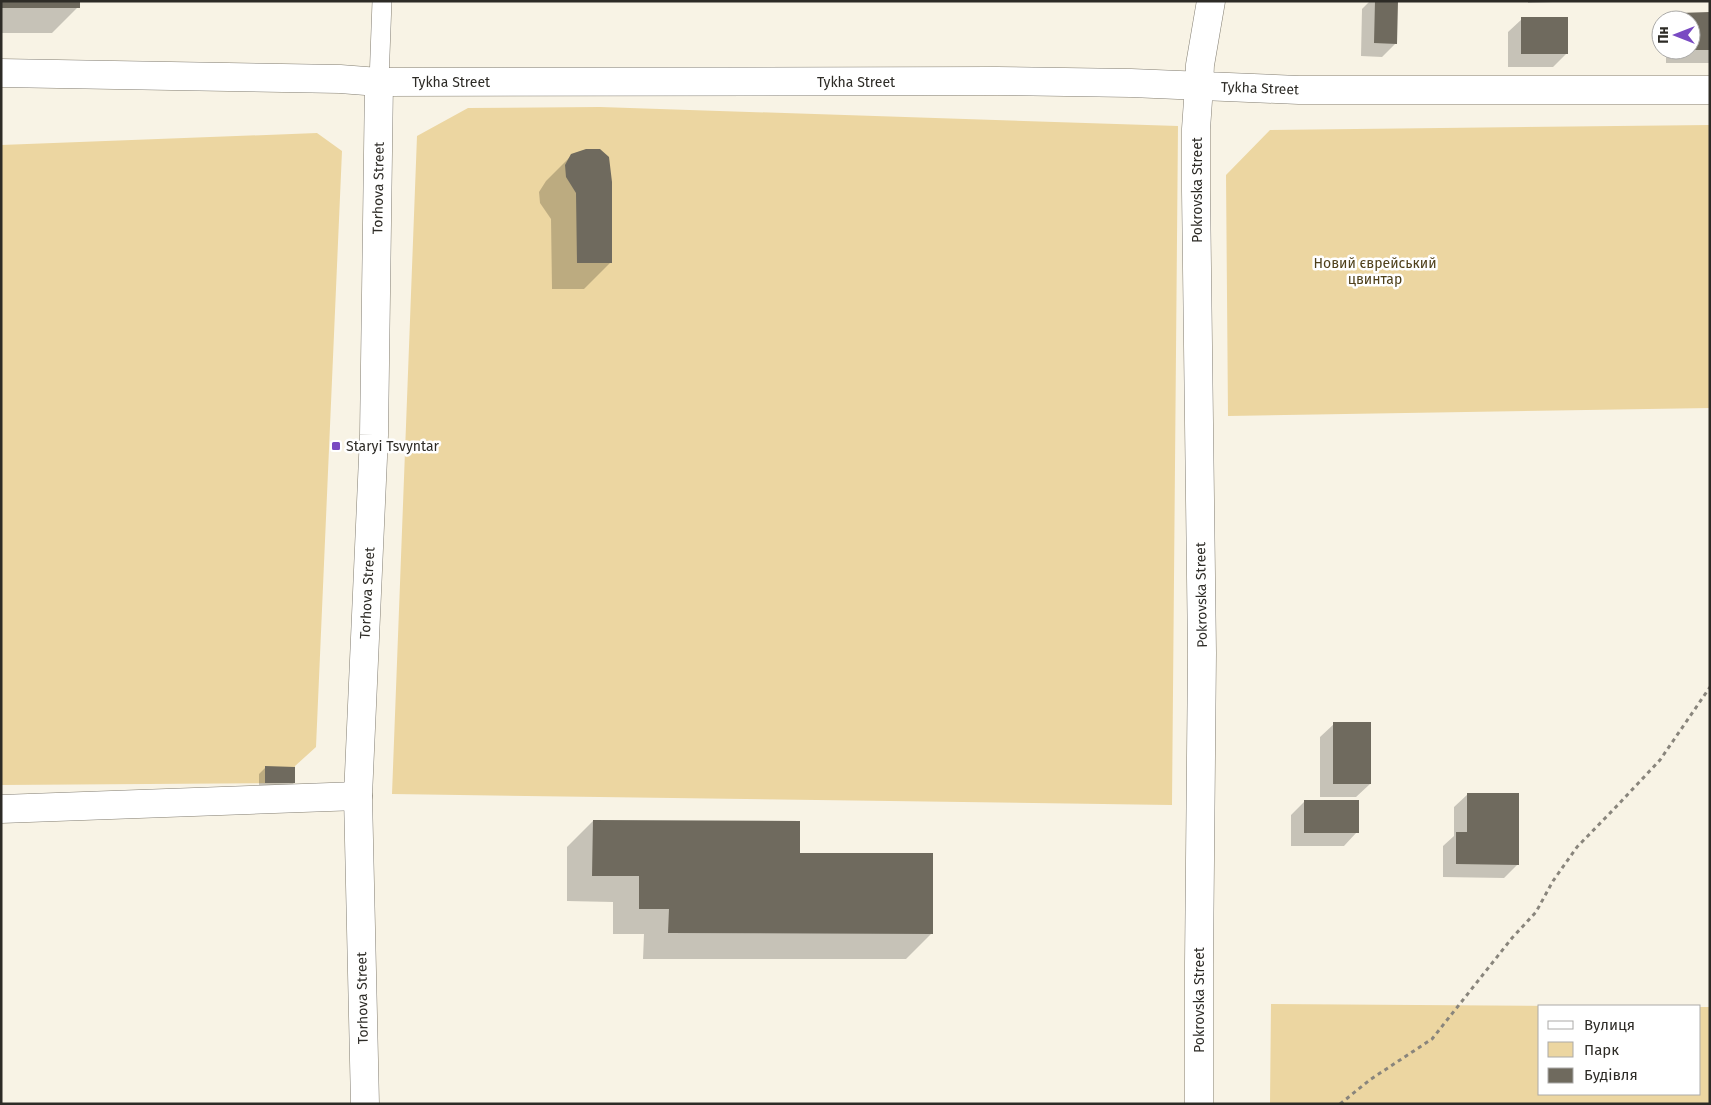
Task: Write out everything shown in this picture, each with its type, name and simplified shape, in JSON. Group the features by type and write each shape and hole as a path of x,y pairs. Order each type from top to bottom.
{"main road":[{"name":"Pokrovska Street","path":"1199,1104 1198,964 1202,653 1196,129 1200,65 1211,1"},
{"name":"Tykha Street","path":"1,73 340,79 379,82 997,82 1131,83 1299,90 1710,90"},
{"name":"Torhova Street","path":"365,1104 358,796 374,435 379,82"},
{"path":"1,809 358,796"}],"lane":[{"path":"379,82 382,1"}],"path":[{"path":"1340,1104 1371,1079 1432,1039 1512,938 1536,912 1553,881 1577,847 1660,760 1710,687"}],"green space":[{"path":"600,107 1178,126 1172,805 392,794 417,136 468,108"},
{"name":"Новий єврейський цвинтар","path":"1710,125 1710,408 1228,416 1226,175 1270,130"},
{"path":"317,133 342,151 316,747 295,766 295,783 1,785 1,145"},
{"path":"1271,1004 1538,1006 1538,1095 1701,1095 1701,1007 1710,1007 1710,1104 1270,1104"}],"building":[{"path":"1,1 80,1 80,8 1,8"},
{"path":"1375,1 1398,1 1397,44 1374,43"},
{"path":"1701,12 1710,12 1710,50 1701,50"},
{"path":"1521,17 1568,17 1568,54 1521,54"},
{"path":"586,149 600,149 609,157 612,182 612,263 577,263 576,193 566,177 565,165 571,154"},
{"path":"1333,722 1371,722 1371,784 1333,784"},
{"path":"265,766 295,767 295,783 265,783"},
{"path":"1467,793 1519,793 1519,865 1456,864 1456,832 1467,832"},
{"path":"1304,800 1359,800 1359,833 1304,833"},
{"path":"593,820 800,821 800,853 933,853 933,934 668,933 669,909 639,909 639,876 592,876"}],"place":[{"name":"Staryi Tsvyntar","path":"336,446"}]}
